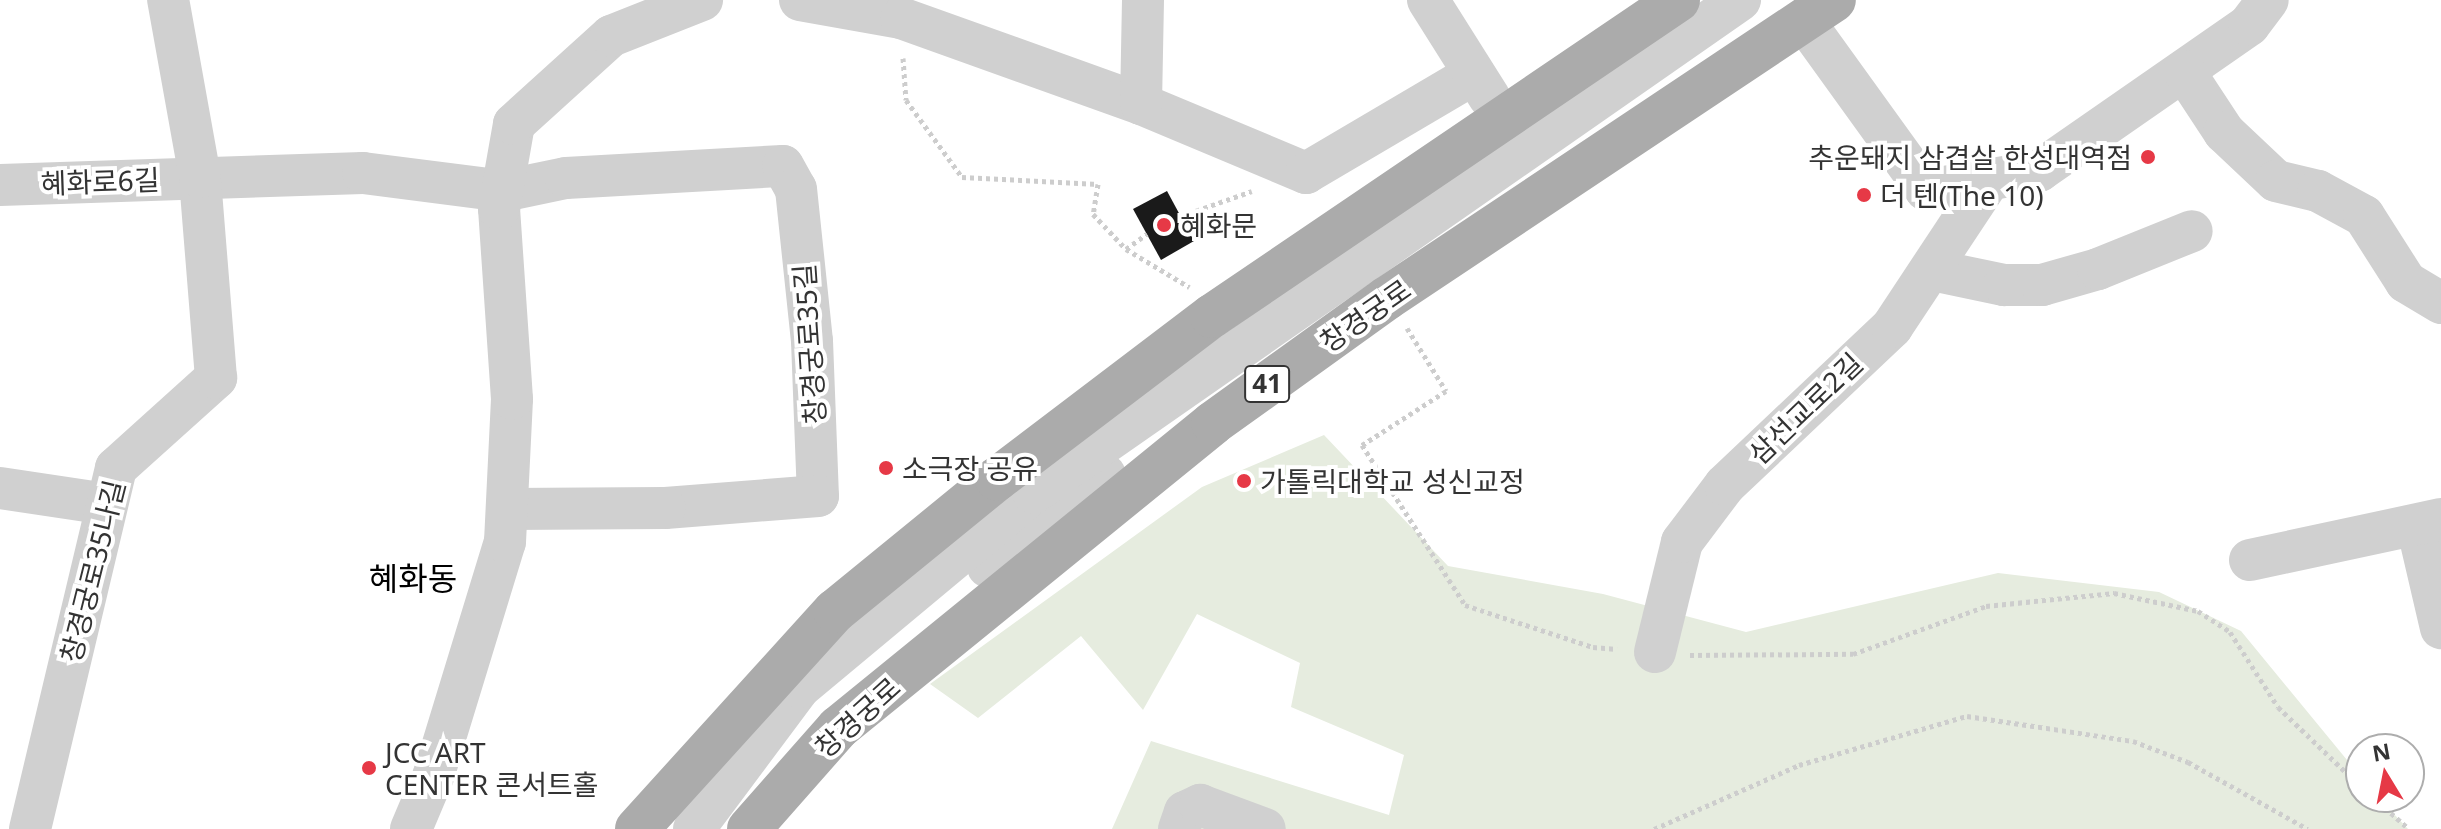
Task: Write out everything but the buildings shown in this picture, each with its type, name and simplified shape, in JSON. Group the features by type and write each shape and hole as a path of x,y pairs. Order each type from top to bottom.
{"main road":[{"path":"637,829 835,611 997,479 1212,316 1501,117 1678,0"},
{"name":"창경궁로","path":"749,829 838,728 1213,423 1387,298 1819,11"}],"street":[{"path":"168,0 200,177 363,173 503,191"},
{"path":"411,829 433,777 501,557 507,509 512,399 499,209 514,124 611,36 702,0"},
{"path":"800,0 900,9 1306,173 1474,74"},
{"path":"1141,104 1143,0"},
{"path":"1428,0 1501,117"},
{"path":"694,829 800,687 1033,493 1740,0"},
{"path":"720,829 823,698 1169,423 1241,366 1766,0"},
{"path":"1819,11 1926,190 2039,171 2249,25 2268,0"},
{"path":"2184,71 2224,132 2276,181 2318,191 2364,216 2406,282 2441,303"},
{"name":"창경궁로35길","path":"503,191 566,178 783,166 796,189 812,341 818,496 665,508 507,509"},
{"name":"혜화로6길","path":"0,185 200,177"},
{"name":"창경궁로35나길","path":"30,829 116,468 216,378 200,177"},
{"name":"삼선교로2길","path":"1655,652 1682,542 1725,485 1892,327 1990,179"},
{"path":"1932,270 2004,285 2042,285 2098,269 2192,231"},
{"path":"0,488 107,504"},
{"path":"2250,560 2429,522 2441,628"},
{"path":"1179,829 1185,812 1200,805 1265,829"}],"path":[{"path":"900,9 906,100 962,177 1098,184 1093,214 1126,249 1189,287 1212,316"},
{"path":"1181,216 1306,173"},
{"path":"1126,249 1147,234"},
{"path":"1398,314 1446,391 1362,445 1465,605 1593,647 1723,658 1853,654 1986,606 2114,593 2198,611 2230,632 2278,707 2345,772"},
{"path":"1654,829 1799,765 1967,716 2133,741 2188,762 2308,829"},
{"path":"2391,813 2409,829"}],"shaded area":[{"name":"가톨릭대학교 성신교정","path":"1324,435 1448,566 1603,594 1746,632 1998,573 2159,592 2241,631 2345,758 2345,813 2393,813 2408,829 1112,829 1151,741 1389,815 1404,755 1291,707 1300,663 1197,614 1143,710 1081,636 978,718 930,684 1202,487"}],"place":[{"name":"추운돼지 삼겹살 한성대역점","path":"2148,157"},
{"name":"더 텐(The 10)","path":"1864,195"},
{"name":"혜화문","path":"1164,225"},
{"name":"소극장 공유","path":"886,468"},
{"name":"가톨릭대학교 성신교정","path":"1244,481"},
{"name":"JCC ART CENTER 콘서트홀","path":"369,768"}],"district":[{"name":"혜화동","path":"413,578"}]}
